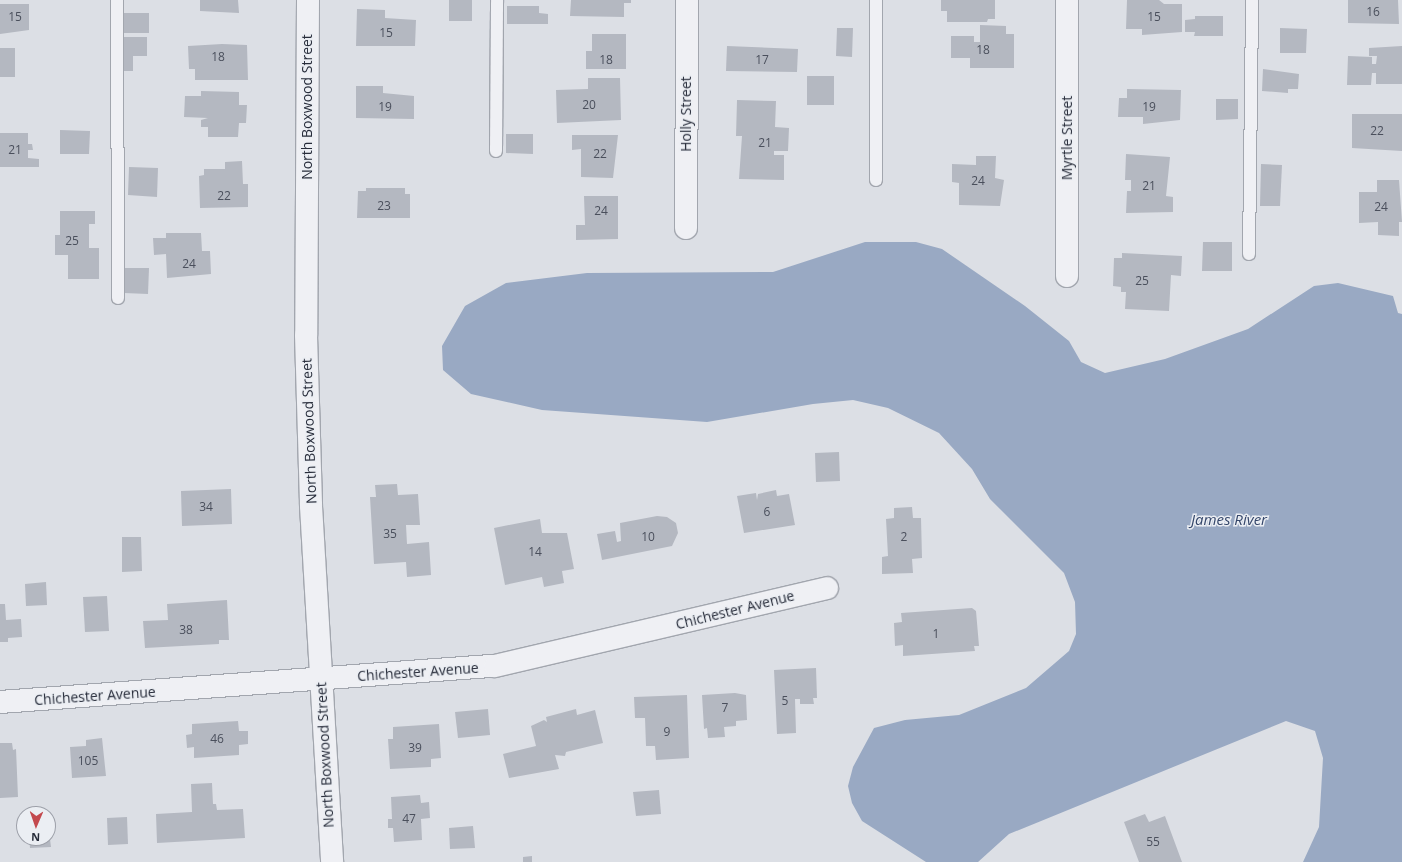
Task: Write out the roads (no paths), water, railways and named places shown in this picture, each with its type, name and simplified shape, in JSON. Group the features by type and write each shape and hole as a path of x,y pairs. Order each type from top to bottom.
{"street":[{"name":"North Boxwood Street","path":"308,0 306,335 320,679 332,862"},
{"name":"Holly Street","path":"686,228 687,0"},
{"name":"Myrtle Street","path":"1067,0 1067,276"},
{"name":"Chichester Avenue","path":"0,702 320,679 521,662 827,588"}],"lane":[{"path":"117,0 118,298"},
{"path":"496,0 496,150"},
{"path":"876,0 876,180"},
{"path":"1249,254 1252,0"}],"water":[{"name":"James River","path":"865,242 916,242 942,249 1025,306 1069,341 1081,362 1105,373 1165,359 1248,329 1314,286 1338,283 1393,296 1398,313 1402,314 1402,862 1303,862 1319,827 1323,758 1315,731 1286,721 1009,834 978,862 926,862 862,821 852,803 848,786 853,767 874,728 905,720 959,715 1026,688 1069,651 1076,634 1075,602 1064,573 990,499 972,469 939,433 888,408 853,400 813,404 707,422 542,410 471,394 443,370 442,346 465,306 506,283 587,273 773,272"}]}
